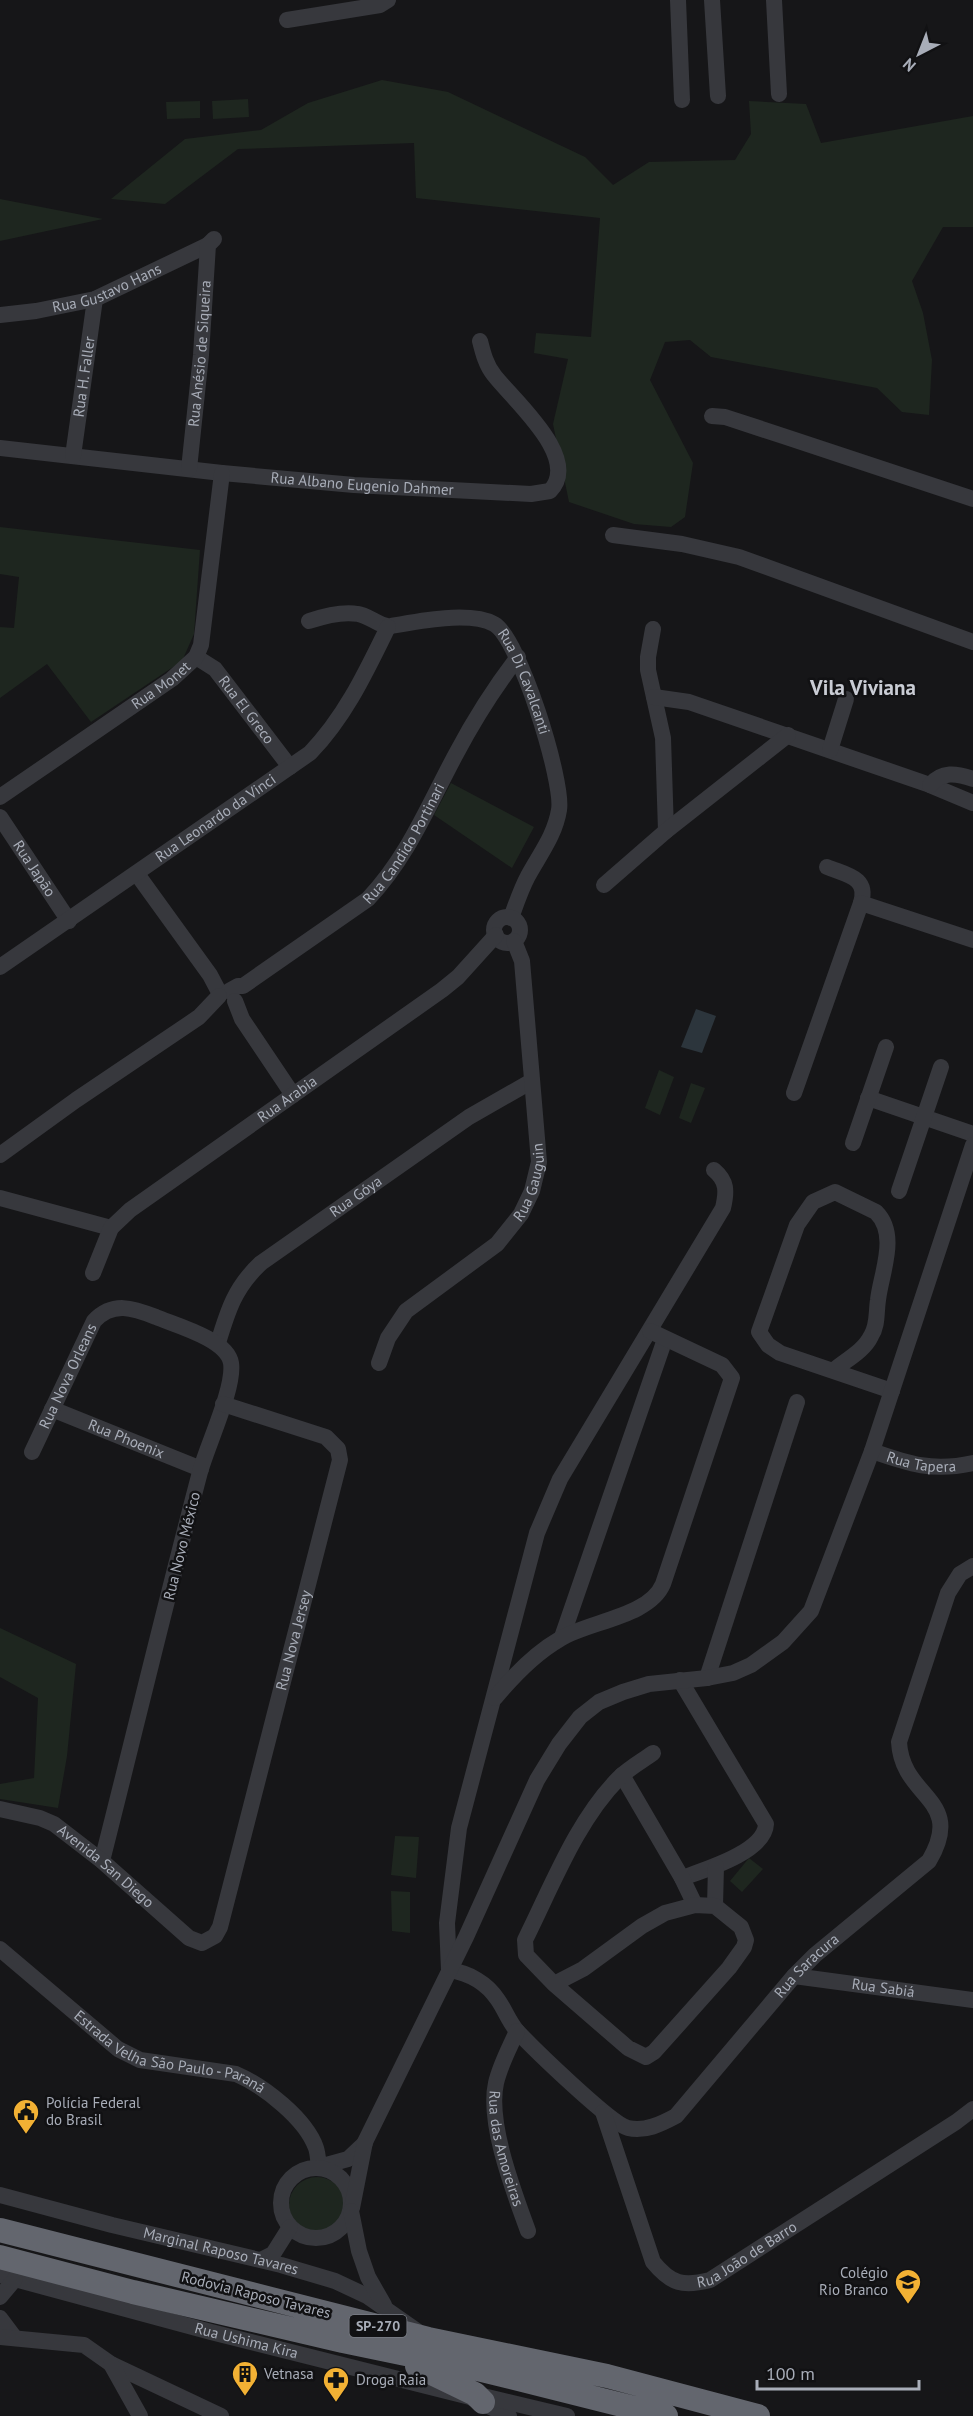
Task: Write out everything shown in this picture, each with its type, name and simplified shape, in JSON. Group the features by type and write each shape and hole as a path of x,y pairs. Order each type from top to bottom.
{"highway":[{"name":"Rodovia Raposo Tavares","path":"0,2230 428,2339 607,2376 758,2416"},
{"name":"Rodovia Raposo Tavares","path":"0,2257 133,2292 478,2369 666,2416"},
{"path":"385,2350 479,2398"}],"street":[{"path":"286,21 368,8 388,0"},
{"path":"678,0 682,100"},
{"path":"712,0 718,96"},
{"path":"774,0 779,94"},
{"name":"Rua Gustavo Hans","path":"0,315 95,299 211,242"},
{"name":"Rua Anésio de Siqueira","path":"189,469 211,242"},
{"name":"Rua H. Faller","path":"73,456 95,299"},
{"name":"Rua Albano Eugenio Dahmer","path":"0,448 222,473 410,488 531,494 549,491 559,477 551,446 530,416 493,374 485,360 480,341"},
{"path":"712,416 725,417 973,499"},
{"name":"Rua Monet","path":"0,797 150,695 186,668 196,657 201,645 222,473"},
{"path":"613,535 682,544 739,557 973,642"},
{"path":"309,621 325,616 358,614 388,627"},
{"name":"Rua Di Cavalcanti","path":"388,627 411,622 478,619 493,623 500,628 518,657 551,753 560,807 555,825"},
{"name":"Rua Leonardo da Vinci","path":"0,967 310,753 338,721 356,691 388,627"},
{"path":"653,629 648,657 663,738 666,831"},
{"name":"Rua El Greco","path":"196,657 215,669 290,767"},
{"name":"Rua Candido Portinari","path":"0,1155 368,899 391,874 407,849 457,751 518,657"},
{"path":"654,697 689,702 930,784 973,803"},
{"path":"830,750 846,699"},
{"path":"604,885 666,831 788,735"},
{"path":"930,784 937,777 945,775 954,774 973,779"},
{"name":"Rua Japão","path":"0,817 69,921"},
{"name":"Rua Arabia","path":"511,918 528,876 550,839 555,825"},
{"path":"794,1093 864,894 862,886 856,879 827,867"},
{"path":"137,874 210,975 222,984 242,1019 293,1095"},
{"path":"861,903 973,940"},
{"name":"Rua Arabia","path":"93,1273 111,1228 156,1190 442,990 458,977 496,935 497,922 505,917 518,923 520,928 519,935 514,940"},
{"path":"496,935 504,942 514,940"},
{"name":"Rua Gauguin","path":"379,1363 391,1333 406,1311 497,1244 521,1214 535,1184 539,1162 522,961 514,940"},
{"path":"853,1143 886,1047"},
{"path":"899,1191 941,1067"},
{"name":"Rua Góya","path":"218,1343 235,1294 245,1278 261,1263 469,1117 532,1080"},
{"path":"868,1098 973,1134"},
{"path":"365,2142 348,2159 307,2168 287,2182 282,2193 281,2205 290,2227 306,2237 325,2238 342,2228 352,2210 365,2142 449,1970 537,1780 559,1744 580,1717 599,1702 649,1684 733,1673 768,1655 800,1625 811,1611 872,1451 973,1145"},
{"path":"449,1970 447,1923 459,1828 537,1533 560,1479 658,1335 723,1208 725,1185 723,1177 714,1170"},
{"path":"834,1370 863,1347 872,1336 887,1261 885,1223 881,1217 876,1212 835,1192 813,1202 797,1225 759,1332 768,1345 780,1353 892,1391"},
{"path":"0,1198 111,1228"},
{"name":"Rua Nova Orleans","path":"32,1452 94,1321 103,1313 114,1308 128,1307 218,1343"},
{"path":"493,1701 523,1667 562,1637 647,1604 659,1592 727,1400 732,1378 722,1365 658,1335"},
{"path":"562,1637 658,1335"},
{"name":"Rua Novo México","path":"102,1861 201,1469 223,1404 231,1363 218,1343"},
{"path":"707,1678 797,1402"},
{"name":"Rua Nova Jersey","path":"202,1943 215,1936 220,1927 340,1460 338,1449 326,1437 223,1404"},
{"name":"Rua Phoenix","path":"52,1409 201,1469"},
{"name":"Rua Tapera","path":"872,1451 915,1466 951,1468 973,1463"},
{"name":"Rua Saracura","path":"449,1970 476,1978 498,1999 517,2031 603,2112 627,2128 644,2129 660,2125 676,2116 814,1955 929,1861 938,1847 942,1831 941,1818 934,1805 910,1779 903,1767 899,1742 948,1593 960,1574 973,1566"},
{"path":"680,1680 766,1824 765,1834 758,1841 716,1866 682,1878"},
{"path":"554,1984 608,1953 642,1926 665,1913 695,1905 715,1906 741,1927 746,1940 744,1947 714,1985 654,2052 646,2056 628,2048 554,1984 530,1962 524,1948 525,1940 584,1823 603,1796 622,1775 652,1753"},
{"path":"622,1775 682,1878 695,1905"},
{"name":"Avenida San Diego","path":"0,1809 40,1818 54,1824 102,1861 189,1938 202,1943"},
{"path":"715,1906 716,1866"},
{"name":"Estrada Velha São Paulo - Paraná","path":"0,1949 118,2049 140,2060 237,2074 250,2080 299,2121 316,2148 319,2167"},
{"name":"Rua Sabiá","path":"794,1976 973,2000"},
{"name":"Rua das Amoreiras","path":"517,2031 496,2081 493,2103 496,2125 514,2193 528,2231"},
{"name":"Rua João de Barro","path":"603,2112 653,2262 664,2275 678,2283 692,2285 710,2280 973,2109"},
{"path":"319,2167 340,2176 347,2185 352,2196 359,2251 368,2277 387,2308"},
{"name":"Marginal Raposo Tavares","path":"0,2194 111,2225 261,2260 335,2281 387,2308 428,2339"},
{"path":"261,2260 273,2254 290,2227"},
{"path":"0,2297 8,2277"},
{"name":"Rua Ushima Kira","path":"8,2277 211,2332 479,2398 509,2416"},
{"path":"0,2318 7,2337 84,2345 111,2364 221,2416"},
{"path":"111,2364 140,2416"},
{"path":"479,2398 567,2416"}],"shaded area":[{"path":"382,80 448,92 585,157 613,185 649,162 735,160 751,134 749,101 806,104 821,143 973,116 973,227 943,227 912,281 923,313 932,360 929,415 902,412 877,388 711,357 690,340 665,342 650,380 693,463 685,517 671,527 634,524 569,502 553,424 568,359 534,353 536,333 591,337 600,218 416,198 414,143 238,149 165,204 111,199 185,139 261,130 308,103"},
{"path":"248,99 249,117 213,119 212,101"},
{"path":"200,101 200,118 167,119 166,102"},
{"path":"0,199 103,219 0,241"},
{"path":"0,527 200,550 194,634 182,661 91,722 47,664 0,698 0,627 14,628 19,577 0,574"},
{"path":"451,783 534,827 512,868 434,815"},
{"path":"696,1009 716,1016 702,1053 681,1047"},
{"path":"659,1070 674,1077 660,1115 645,1108"},
{"path":"691,1083 705,1088 691,1123 679,1118"},
{"path":"0,1628 76,1664 67,1756 58,1808 0,1799 0,1784 34,1778 38,1698 0,1677"},
{"path":"395,1836 419,1837 416,1878 391,1875"},
{"path":"749,1858 763,1869 742,1892 730,1881"},
{"path":"391,1891 410,1892 410,1933 392,1931"},
{"path":"312,2177 322,2177 337,2185 343,2194 345,2205 343,2216 337,2225 322,2233 312,2233 301,2228 294,2221 289,2210 289,2200 294,2189 301,2182"}],"place":[{"name":"Polícia Federal do Brasil","path":"26,2135"},
{"name":"Colégio Rio Branco","path":"908,2305"},
{"name":"Vetnasa","path":"245,2397"},
{"name":"Droga Raia","path":"336,2403"}],"district":[{"name":"Vila Viviana","path":"863,688"}]}
